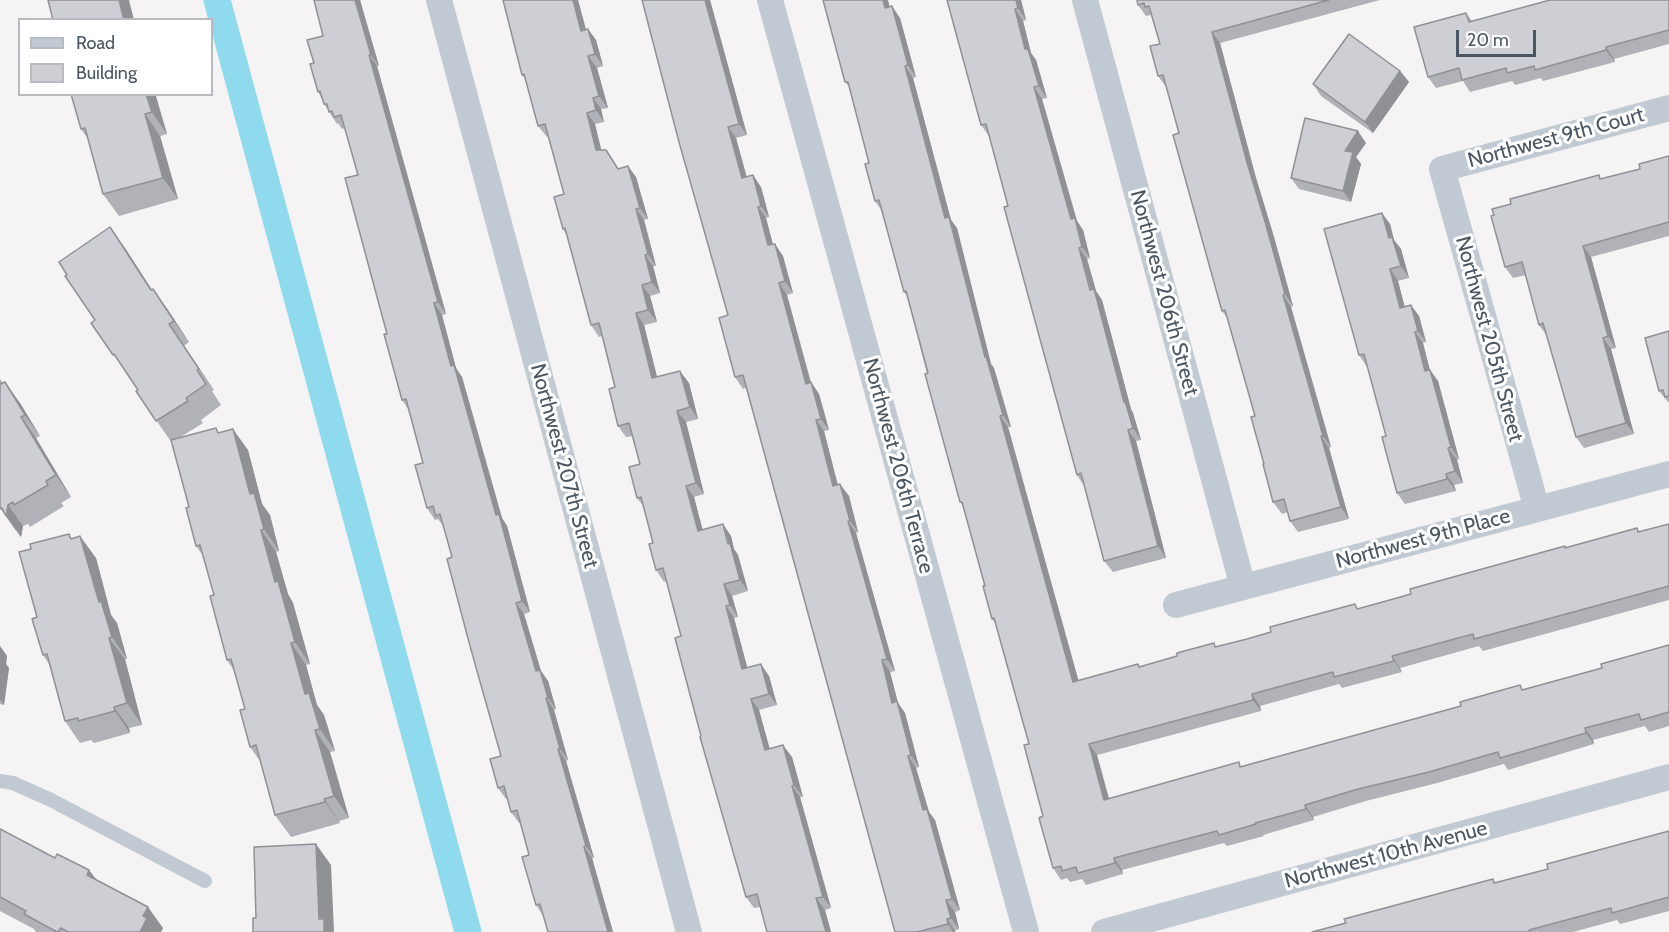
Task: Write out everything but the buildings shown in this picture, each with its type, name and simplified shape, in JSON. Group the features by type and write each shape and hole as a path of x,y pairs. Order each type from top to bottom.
{"street":[{"name":"Northwest 207th Street","path":"439,0 689,932"},
{"name":"Northwest 206th Terrace","path":"770,0 1026,932"},
{"name":"Northwest 206th Street","path":"1085,0 1243,587"},
{"name":"Northwest 9th Court","path":"1442,169 1669,108"},
{"name":"Northwest 205th Street","path":"1442,169 1537,509"},
{"name":"Northwest 9th Place","path":"1176,605 1669,474"},
{"name":"Northwest 10th Avenue","path":"1104,932 1669,777"}],"lane":[{"path":"0,781 13,783 51,800 205,882"}],"waterway":[{"path":"217,0 468,932"}]}
